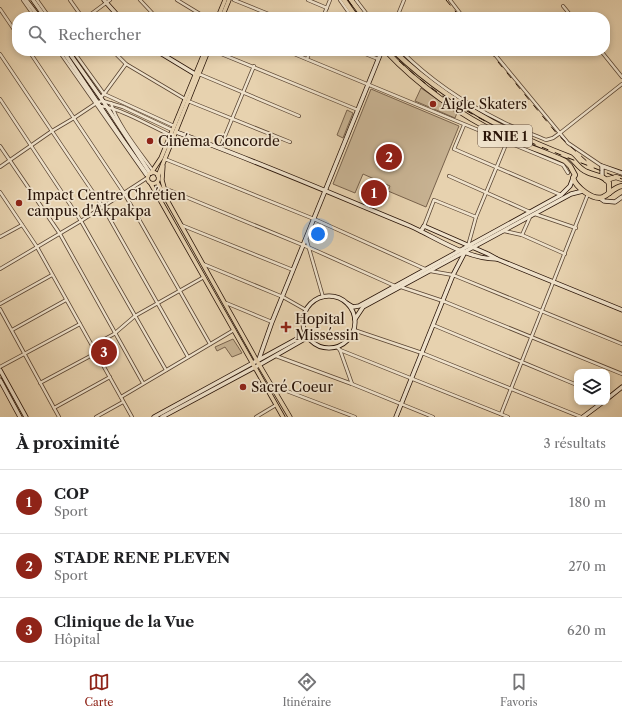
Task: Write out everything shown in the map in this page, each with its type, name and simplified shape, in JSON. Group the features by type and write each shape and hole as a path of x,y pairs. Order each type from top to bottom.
{"highway":[{"path":"344,0 352,12"},
{"path":"351,0 360,12"},
{"name":"RNIE 1","path":"391,56 421,85 453,108 505,136 565,161 570,166 576,185 588,194 600,198"},
{"name":"RNIE 1","path":"400,56 428,81 466,107 503,127 570,157 578,166 587,172 604,178 616,177 622,179"},
{"name":"RNIE 1","path":"574,177 581,173 587,172"},
{"path":"604,178 610,186 609,193"},
{"path":"600,198 604,197 617,187 622,186"}],"main road":[{"path":"220,12 225,0"},
{"path":"224,12 229,0"},
{"path":"204,56 174,129 157,182 290,417"},
{"path":"174,129 170,135 160,161 150,175 148,181 283,417"},
{"path":"163,163 162,176 164,188 170,205"},
{"path":"150,175 155,173 158,176"},
{"path":"151,184 157,182"}],"street":[{"path":"23,0 31,12"},
{"path":"26,0 34,12"},
{"path":"33,0 41,12"},
{"path":"37,0 45,12"},
{"path":"70,0 78,12"},
{"path":"92,12 105,1 110,0"},
{"path":"140,0 151,12"},
{"path":"177,0 197,12"},
{"path":"234,0 264,12"},
{"path":"308,0 327,8"},
{"path":"325,12 330,0"},
{"path":"340,0 348,12"},
{"path":"356,0 365,12"},
{"path":"399,12 404,0"},
{"path":"450,0 459,12"},
{"path":"105,1 115,12"},
{"path":"563,6 568,12"},
{"path":"0,9 12,27"},
{"path":"0,54 103,207 188,357"},
{"path":"32,56 124,193 210,344"},
{"path":"63,56 150,175"},
{"path":"66,56 139,167 150,175"},
{"path":"72,56 102,95 174,129"},
{"path":"76,56 102,95 103,101 150,175"},
{"path":"118,56 126,64 186,100 290,142"},
{"path":"166,56 197,74 299,116"},
{"path":"227,56 358,110"},
{"path":"300,56 563,165 568,173"},
{"path":"258,360 379,56"},
{"path":"407,56 439,84 469,104 501,121 546,140 553,138 560,133 622,84"},
{"path":"496,56 568,142 601,167 622,173"},
{"path":"604,56 622,76"},
{"path":"102,95 126,64"},
{"path":"220,148 254,66"},
{"path":"0,99 81,221 166,370"},
{"path":"0,167 96,102 103,101 112,103 422,231 460,250 486,259 497,259"},
{"path":"112,103 113,109 150,175"},
{"path":"100,106 107,106 170,135"},
{"path":"464,125 454,149 561,195"},
{"path":"468,246 476,217 507,142"},
{"path":"0,146 60,234 143,384"},
{"path":"165,158 314,219 425,269"},
{"path":"595,174 601,167"},
{"path":"601,167 604,178"},
{"path":"0,269 81,221 150,175"},
{"path":"448,176 486,192 530,214 535,214 576,228"},
{"path":"355,319 363,307 503,231 561,195 570,186 574,177"},
{"path":"164,188 310,248 395,286"},
{"path":"535,214 571,194 583,191"},
{"path":"0,192 1,197 36,247 132,417"},
{"path":"609,193 610,200 615,202"},
{"path":"501,414 576,228 588,194"},
{"path":"600,198 604,201 615,202 622,197"},
{"path":"422,231 434,200 476,217"},
{"path":"522,235 530,214"},
{"path":"508,417 339,349 319,346 307,335 303,322 306,310 313,302 323,297 336,297 353,306 359,306 460,250 530,214"},
{"path":"0,237 22,225"},
{"path":"181,225 293,270"},
{"path":"424,226 497,259 622,310"},
{"path":"503,231 522,235 565,254"},
{"path":"306,238 323,297"},
{"path":"396,417 442,301 465,252"},
{"path":"203,264 283,297 306,310"},
{"path":"430,271 453,275 622,344"},
{"path":"0,304 52,275"},
{"path":"92,346 114,334 135,316 204,277"},
{"path":"401,287 442,301 622,374"},
{"path":"12,330 66,300"},
{"path":"226,303 272,322"},
{"path":"339,349 348,341 354,330 355,319 348,304"},
{"path":"0,309 59,417"},
{"path":"0,367 80,324"},
{"path":"433,325 574,384"},
{"path":"121,397 234,330"},
{"path":"354,330 422,353 582,417 599,405"},
{"path":"162,417 253,365 258,360 307,335"},
{"path":"154,417 253,365 260,365 307,335"},
{"path":"339,349 352,384"},
{"path":"40,383 96,353"},
{"path":"275,356 352,384 433,417"},
{"path":"0,370 26,417"},
{"path":"54,408 110,377"},
{"path":"0,380 20,417"},
{"path":"270,384 355,417"},
{"path":"610,396 622,387"},
{"path":"96,417 123,402"},
{"path":"256,417 276,405"}],"shaded area":[{"name":"Aigle Skaters","path":"421,88 457,113 455,118 415,101"},
{"path":"371,89 459,126 426,207 388,191 390,186 363,174 355,193 333,184"},
{"path":"347,110 353,113 343,138 337,135"},
{"path":"373,183 382,187 375,204 367,200"},
{"path":"233,339 242,353 232,357 225,347 217,351 215,347"}],"railway":[{"path":"348,0 356,12"},
{"path":"446,0 456,12"},
{"path":"394,56 414,75 441,95 498,128 622,179"},
{"path":"493,56 558,135 590,164"}],"place":[{"name":"Aigle Skaters","path":"433,104"},
{"name":"Cinéma Concorde","path":"150,141"},
{"name":"STADE RENE PLEVEN","path":"389,157"},
{"name":"COP","path":"374,193"},
{"name":"Impact Centre Chrétien campus d'Akpakpa","path":"19,203"},
{"name":"Hopital Misséssin","path":"286,327"},
{"name":"Clinique de la Vue","path":"104,352"},
{"name":"Sacré Coeur","path":"243,387"}]}
